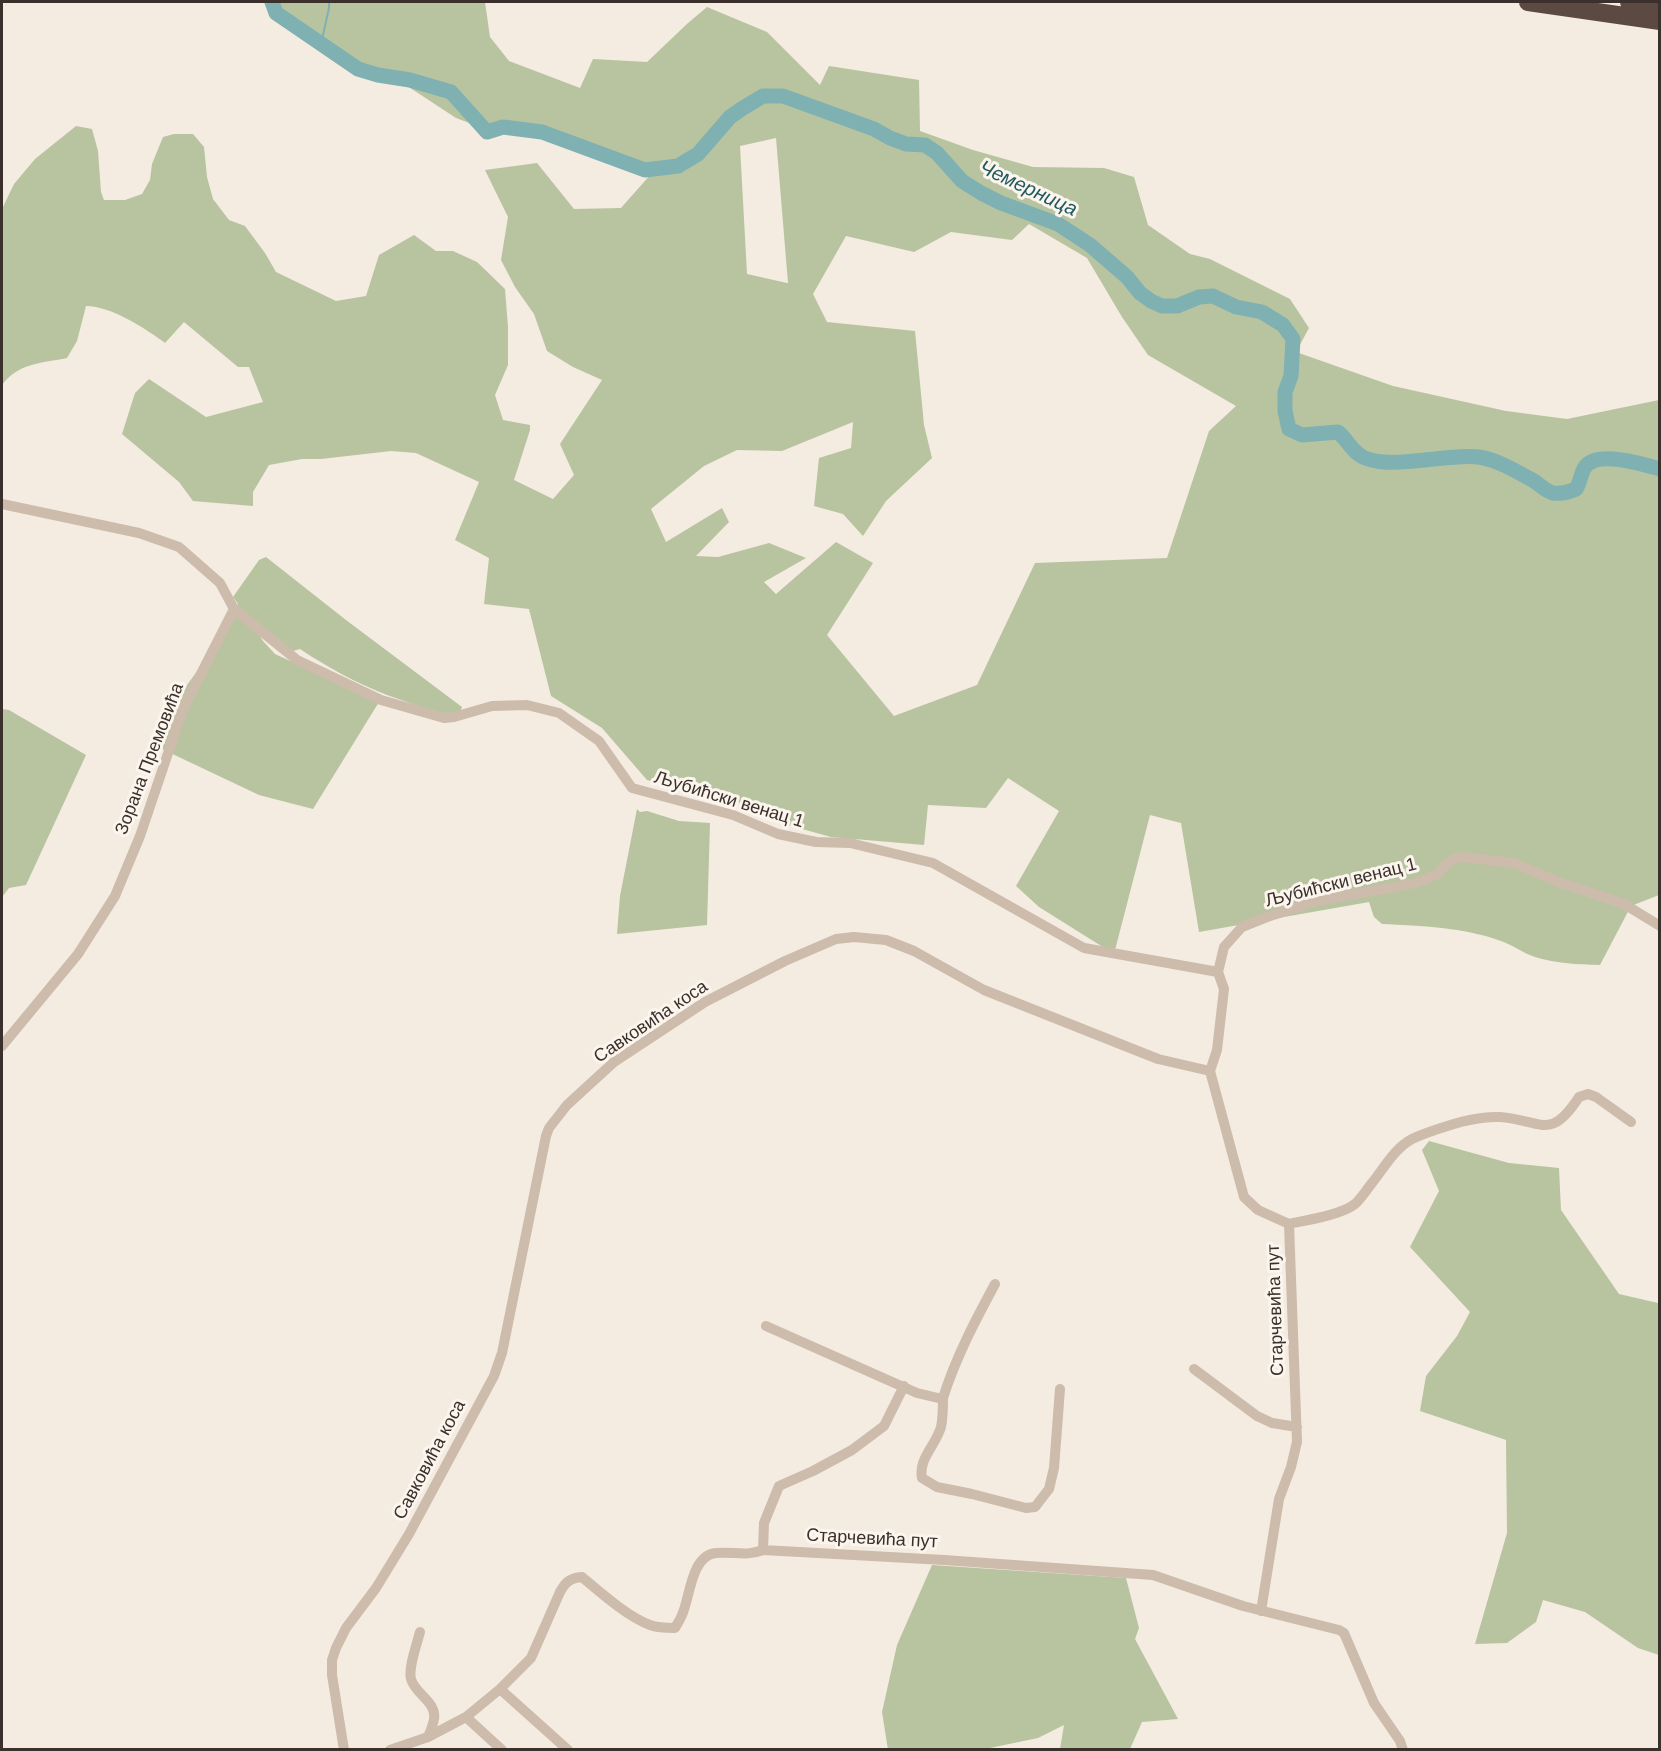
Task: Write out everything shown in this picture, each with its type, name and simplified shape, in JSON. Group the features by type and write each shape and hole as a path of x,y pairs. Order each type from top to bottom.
{"highway":[{"path":"1528,2 1659,21"},
{"path":"1629,2 1659,6"}],"street":[{"path":"2,504 139,533 179,547 220,583 234,609"},
{"name":"Љубићски венац 1","path":"234,609 297,660 381,700 444,718 492,706 527,705 559,713 599,741 632,788 734,815 778,834 816,842 850,843 933,863 1084,948 1218,972"},
{"name":"Зорана Премовића","path":"2,1046 78,954 115,896 140,836 183,709 234,609"},
{"name":"Љубићски венац 1","path":"1210,1071 1217,1050 1224,989 1218,972 1224,947 1242,927 1267,917 1317,901 1416,883 1438,874 1446,864 1463,857 1514,863 1556,881 1624,904 1659,926"},
{"name":"Савковића коса","path":"344,1749 332,1675 332,1660 336,1648 346,1628 376,1588 409,1534 494,1376 502,1353 549,1128 567,1105 614,1062 705,1002 745,981 784,961 836,939 855,937 886,940 914,951 984,990 1158,1059 1210,1071"},
{"path":"1210,1071 1244,1197 1258,1210 1289,1224"},
{"name":"Старчевића пут","path":"1262,1611 1279,1499 1291,1467 1297,1442 1289,1224 1332,1215 1354,1204 1400,1148 1440,1128 1484,1117 1502,1117 1537,1125 1551,1124 1560,1121 1579,1097 1588,1094 1596,1097 1630,1122"},
{"path":"995,1284 952,1369 943,1398 940,1428 922,1464 922,1478 937,1487 1026,1508 1035,1507 1049,1489 1054,1468 1060,1389"},
{"path":"766,1326 917,1393 943,1398"},
{"path":"1194,1369 1257,1416 1272,1423 1297,1428"},
{"path":"763,1550 764,1522 779,1486 852,1450 884,1426 904,1386"},
{"name":"Старчевића пут","path":"390,1749 428,1737 466,1717 500,1689 531,1658 564,1584 572,1578 582,1577 621,1608 650,1625 675,1628 683,1614 686,1596 697,1568 705,1557 715,1553 754,1554 763,1550 1154,1575 1262,1611 1339,1630 1344,1633 1374,1703 1403,1749"},
{"path":"420,1632 410,1672 411,1681 432,1707 434,1714 428,1737"},
{"path":"500,1689 568,1749"},
{"path":"466,1717 502,1749"}],"green space":[{"path":"268,2 485,2 490,37 509,61 580,88 593,59 647,62 707,7 767,32 820,85 829,66 919,80 920,131 973,150 1033,167 1104,168 1134,177 1148,225 1190,254 1210,259 1290,299 1309,328 1296,352 1393,386 1506,411 1567,419 1659,400 1659,895 1631,906 1600,965 1543,959 1501,941 1472,933 1442,928 1382,924 1374,917 1369,902 1199,932 1181,823 1150,815 1114,954 1039,907 1016,886 1059,811 1008,778 986,808 928,805 924,845 831,837 784,824 741,803 647,780 602,728 551,696 529,609 484,604 489,558 455,540 479,482 416,453 391,451 302,459 269,465 253,492 253,506 193,501 179,482 122,434 135,393 149,379 206,417 263,402 249,367 238,367 184,322 165,343 117,314 86,306 77,341 67,358 23,368 15,372 2,385 2,209 14,184 35,159 76,126 92,129 98,151 101,192 104,200 125,200 142,194 150,180 152,164 163,137 174,134 193,134 204,147 207,177 213,199 229,220 245,226 276,272 336,301 366,296 379,255 414,235 436,251 453,251 477,262 505,289 508,365 495,395 503,420 530,425 514,480 553,499 574,475 560,444 602,380 573,367 547,351 534,314 515,287 501,260 508,217 485,170 537,163 574,209 621,208 651,174 607,162 528,132 483,128 456,118 392,76 353,65","holes":["776,138 788,283 747,274 740,146","1029,224 1087,258 1148,355 1236,406 1209,431 1167,558 1035,563 977,685 894,716 827,635 873,563 836,542 776,594 764,582 806,558 769,543 718,557 696,556 729,522 722,508 666,542 651,509 704,466 737,450 782,451 853,422 851,448 819,458 814,506 843,514 863,536 886,501 932,458 924,425 915,331 827,322 813,294 846,236 914,252 951,232 1012,240"]},
{"path":"266,557 462,707 460,712 443,717 387,695 342,674 300,649 293,651 250,621 275,654 379,702 313,809 259,795 162,749 167,729 187,685 211,652 238,604 233,597 259,560"},
{"path":"2,709 9,710 86,755 26,885 9,888 2,897"},
{"path":"637,809 640,812 647,811 679,821 710,823 707,925 617,934 620,896"},
{"path":"1429,1141 1509,1163 1559,1168 1561,1210 1619,1294 1659,1302 1659,1655 1638,1648 1585,1612 1543,1600 1536,1622 1507,1643 1475,1644 1507,1533 1506,1440 1420,1411 1426,1376 1457,1336 1470,1312 1410,1247 1439,1191 1422,1150"},
{"path":"932,1565 1126,1578 1139,1628 1135,1639 1178,1719 1142,1722 1130,1749 1060,1749 1064,1725 1038,1738 985,1749 888,1750 882,1712 897,1645"}],"waterway":[{"name":"Чемерница","path":"272,2 276,13 358,69 410,80 451,92 487,132 503,127 542,132 645,170 678,166 698,154 730,117 763,96 783,96 874,129 906,144 925,145 937,153 962,181 981,193 1001,203 1058,224 1090,245 1151,301 1162,306 1177,306 1199,297 1213,296 1236,307 1262,312 1283,325 1293,339 1291,376 1285,392 1285,411 1289,429 1302,435 1338,432 1357,453 1368,459 1398,462 1479,457 1508,467 1553,493 1565,493 1576,489 1585,467 1599,459 1621,460 1660,469"},
{"path":"321,44 329,2"}]}
